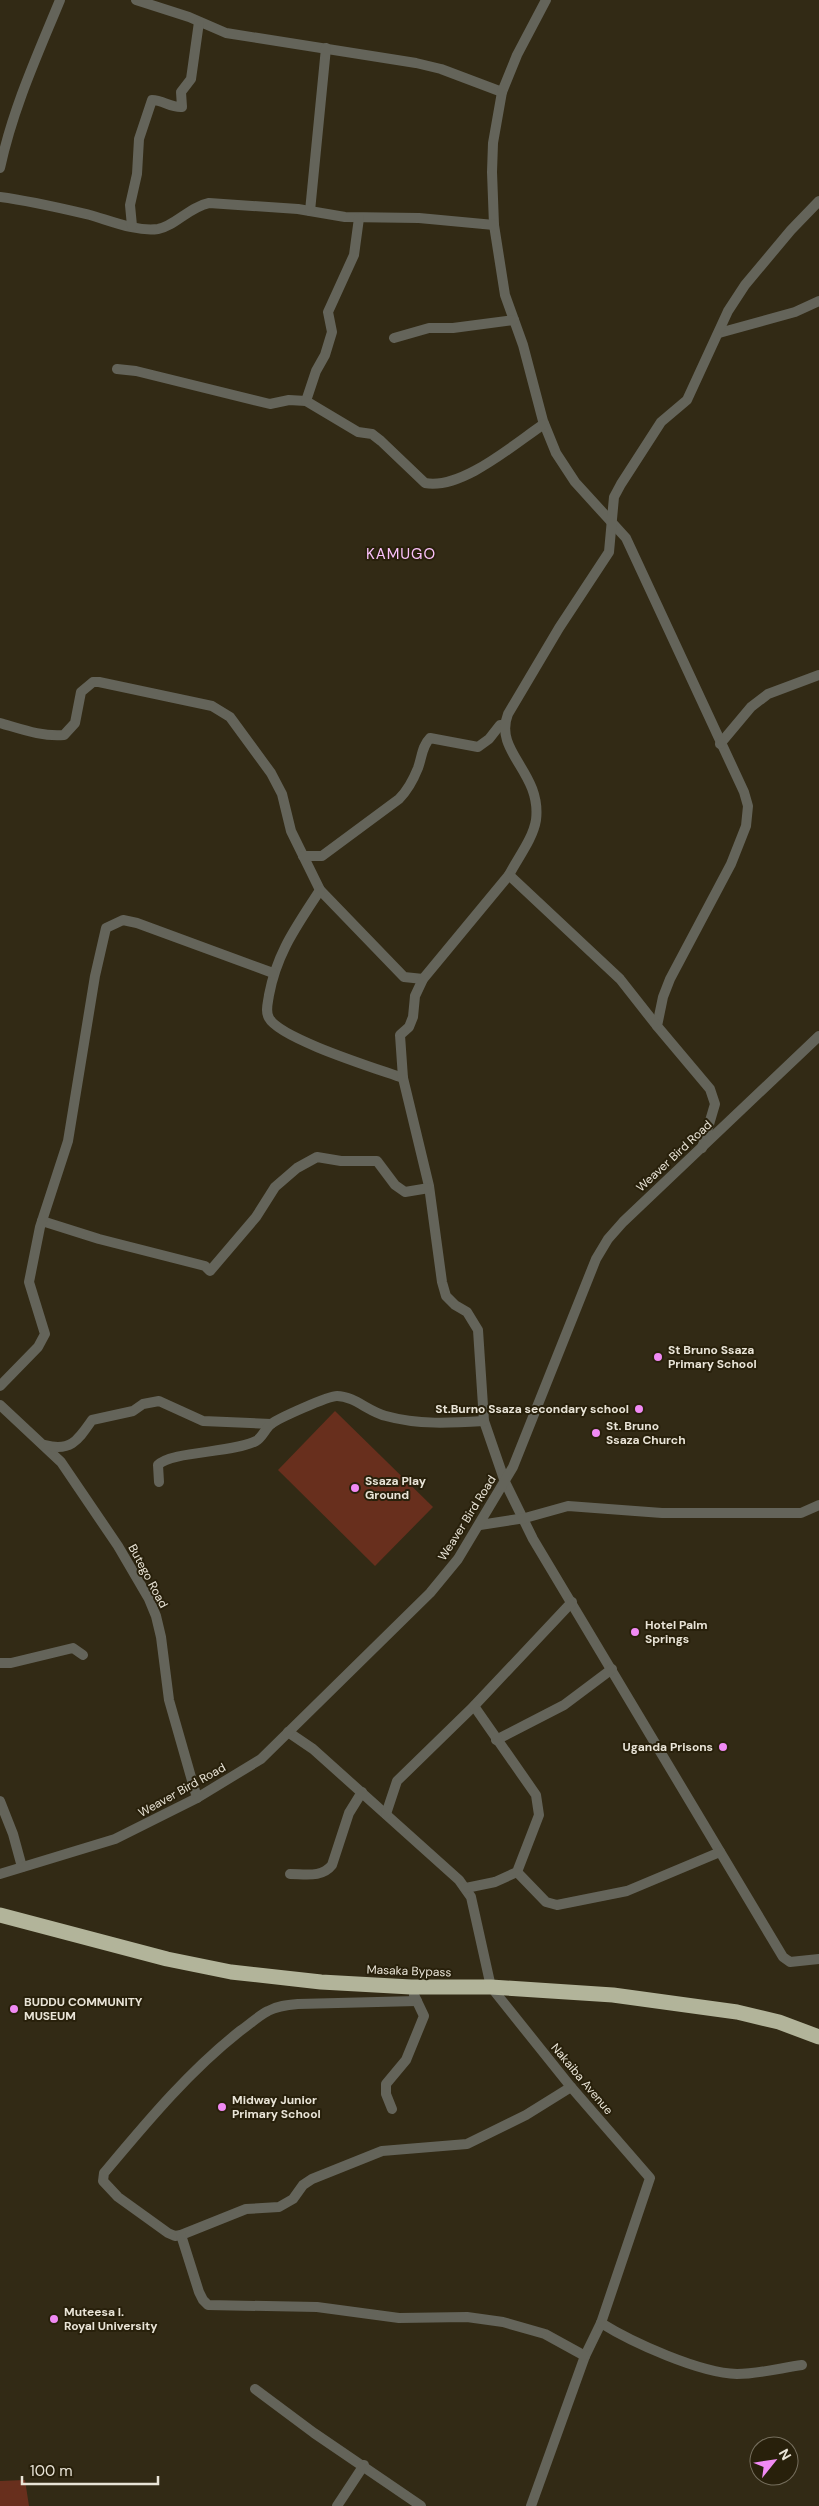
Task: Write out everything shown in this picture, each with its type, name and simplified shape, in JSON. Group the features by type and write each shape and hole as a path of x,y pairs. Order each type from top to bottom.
{"highway":[{"name":"Masaka Bypass","path":"0,1916 167,1960 231,1972 410,1988 491,1987 613,1995 736,2012 779,2022 819,2037"}],"street":[{"path":"0,168 20,93 60,0"},
{"path":"136,0 233,35 326,48 441,69 502,92"},
{"path":"542,2 502,92 493,143 494,225 505,295 544,424 556,453 575,482 626,538 720,744 744,792 748,806 746,826 731,864 670,979 663,998 657,1026"},
{"path":"132,226 130,205 137,174 139,139 152,100 160,100 176,108 182,107 181,92 191,79 199,22"},
{"path":"310,211 326,48"},
{"path":"0,197 39,202 132,226 159,229 196,206 209,203 242,204 359,218 419,218 494,225"},
{"path":"819,201 791,230 745,285 728,311 686,400 661,422 614,497 610,519 609,552 559,628 504,725 505,741 532,785 536,802 536,822 509,875 423,979 414,996 413,1017 409,1027 402,1032 399,1042 403,1078 429,1188 442,1282 446,1296 455,1306 467,1312 478,1330 484,1422 505,1482 525,1518 533,1539 783,1957 790,1962 819,1959"},
{"path":"306,401 332,332 328,312 354,255 359,218"},
{"path":"719,333 795,312 819,301"},
{"path":"394,338 429,328 453,328 514,320"},
{"path":"117,369 136,371 270,404 289,400 306,401 358,432 372,434 425,483 436,485 461,478 544,424"},
{"path":"720,744 751,708 768,694 819,675"},
{"path":"0,723 53,736 64,735 75,723 81,692 93,682 109,683 212,706 230,717 271,773 282,794 291,831 320,890 404,977 414,996"},
{"path":"313,876 322,856 372,821 404,794 418,768 426,742 430,738 478,747 489,739 500,724 504,725"},
{"path":"303,856 322,856"},
{"path":"509,875 620,979 710,1089 715,1104 702,1148"},
{"path":"320,890 277,961 267,1006 268,1016 275,1025 288,1033 343,1057 403,1078"},
{"path":"0,1386 38,1347 45,1334 29,1282 42,1221 68,1141 95,976 106,928 123,920 137,923 273,973"},
{"path":"404,977 423,979"},
{"name":"Weaver Bird Road","path":"0,1874 115,1839 197,1798 256,1763 430,1593 458,1559 514,1467 588,1278 608,1239 623,1222 819,1036"},
{"path":"42,1221 99,1240 205,1266 210,1271 256,1217 275,1187 297,1168 317,1157 342,1161 377,1161 395,1186 405,1192 429,1188"},
{"path":"159,1482 158,1464 169,1456 210,1452 256,1441 271,1424 322,1400 339,1396 383,1416 403,1420 432,1423 484,1422"},
{"path":"44,1445 58,1448 76,1442 92,1420 133,1411 150,1402 159,1401 203,1422 271,1424"},
{"name":"Butego Road","path":"0,1405 62,1462 118,1546 152,1607 161,1638 169,1700 197,1798"},
{"path":"480,1525 525,1518 568,1506 662,1513 801,1513 819,1505"},
{"path":"386,1814 397,1781 474,1706 572,1602"},
{"path":"0,1664 73,1648 84,1655"},
{"path":"496,1740 564,1705 612,1669"},
{"path":"466,1888 495,1882 517,1872 539,1815 536,1795 474,1706"},
{"name":"Nakaiba Avenue","path":"288,1732 313,1749 466,1888 471,1897 491,1987 571,2087 650,2178 601,2323 585,2356 531,2506"},
{"path":"290,1874 322,1874 328,1871 332,1865 349,1813 362,1792"},
{"path":"0,1801 22,1867"},
{"path":"517,1872 546,1902 557,1905 627,1891 720,1852"},
{"path":"392,2109 385,2088 386,2084 406,2060 422,2026 424,2016 410,1988"},
{"path":"417,2001 282,2006 268,2011 217,2049 154,2115 102,2177 106,2185 125,2202 168,2233 175,2236 181,2235 246,2209 279,2207 293,2200 303,2185 312,2179 382,2151 467,2144 526,2115 571,2087"},
{"path":"181,2235 199,2292 208,2305 317,2308 400,2318 467,2317 502,2322 545,2334 585,2356"},
{"path":"601,2323 617,2333 678,2359 725,2372 739,2374 802,2365"},
{"path":"255,2389 314,2433 364,2465 421,2506"},
{"path":"337,2506 364,2465"}],"shaded area":[{"name":"Ssaza Play Ground","path":"335,1411 433,1507 375,1566 278,1470"},
{"path":"25,2480 29,2506 0,2506 0,2481"}],"place":[{"name":"St Bruno Ssaza Primary School","path":"658,1357"},
{"name":"St.Burno Ssaza secondary school","path":"639,1409"},
{"name":"St. Bruno Ssaza Church","path":"596,1433"},
{"name":"Ssaza Play Ground","path":"355,1488"},
{"name":"Hotel Palm Springs","path":"635,1632"},
{"name":"Uganda Prisons","path":"723,1747"},
{"name":"BUDDU COMMUNITY MUSEUM","path":"14,2009"},
{"name":"Midway Junior Primary School","path":"222,2107"},
{"name":"Muteesa I. Royal University","path":"54,2319"}],"district":[{"name":"KAMUGO","path":"401,554"}]}
